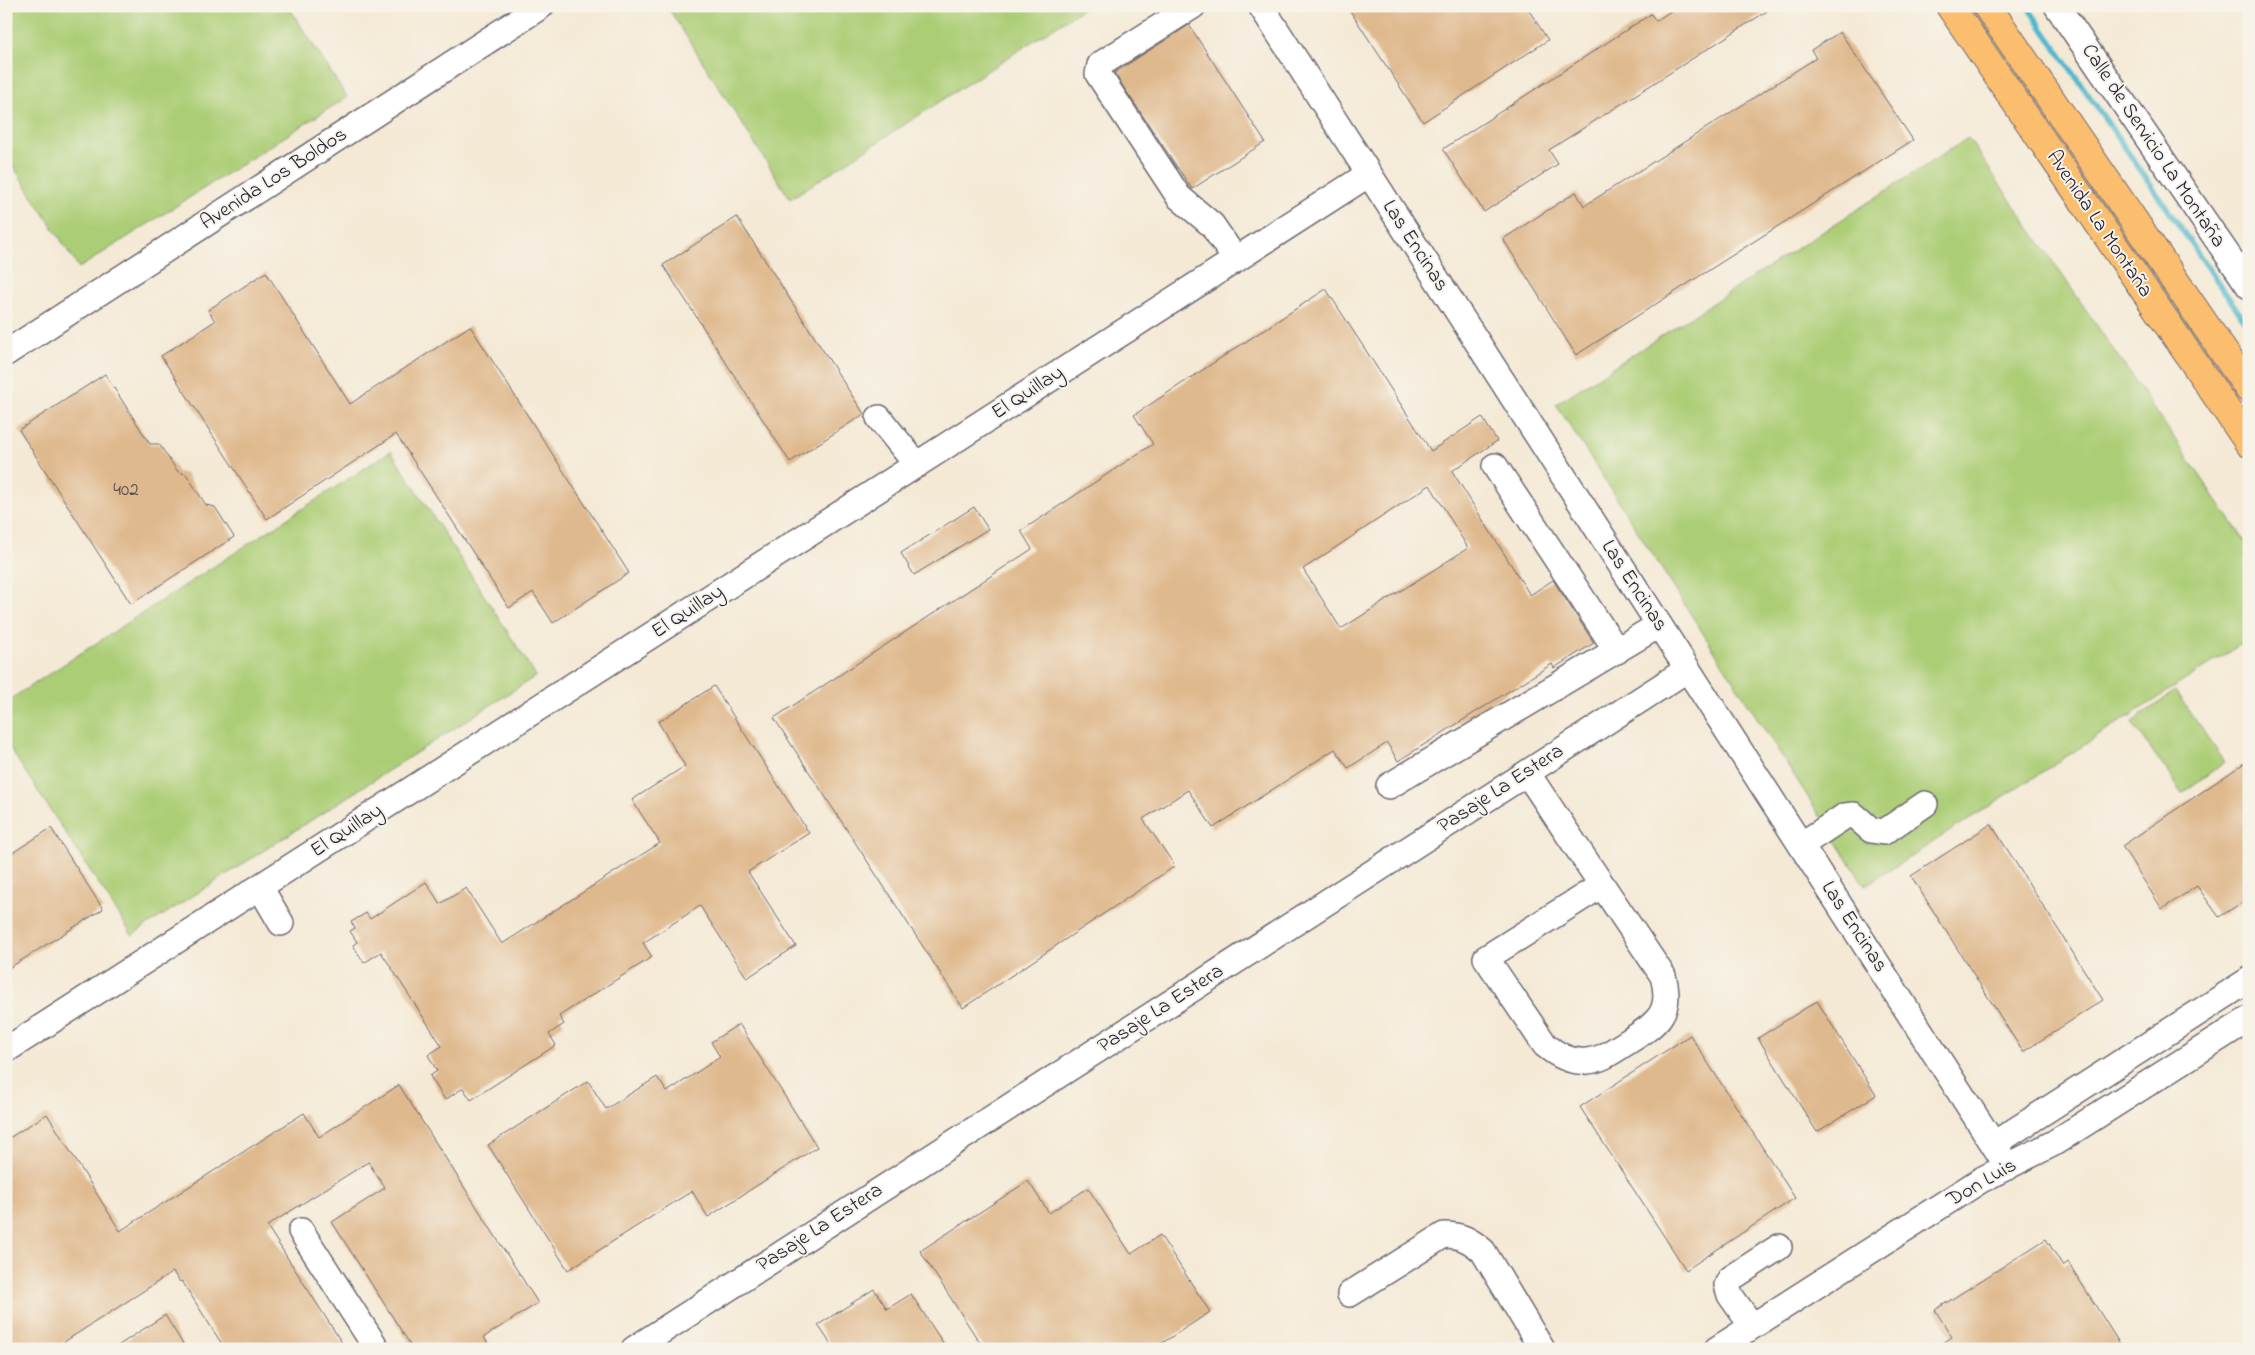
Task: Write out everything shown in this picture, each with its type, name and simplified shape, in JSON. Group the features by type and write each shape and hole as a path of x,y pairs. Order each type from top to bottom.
{"main road":[{"name":"Avenida La Montaña","path":"1950,6 2249,443"},
{"name":"Avenida La Montaña","path":"1987,6 2249,389"}],"street":[{"name":"Avenida Los Boldos","path":"6,353 541,6"},
{"path":"1192,6 1104,62 1100,65 1098,74 1179,198 1212,225 1236,260"},
{"name":"Las Encinas","path":"1261,6 2008,1167"},
{"name":"Calle de Servicio La Montaña","path":"2065,9 2249,286"},
{"name":"El Quillay","path":"6,1050 1369,174"},
{"path":"879,418 917,465"},
{"path":"1495,466 1617,651"},
{"path":"1389,786 1659,625"},
{"name":"Pasaje La Estera","path":"634,1349 1688,669"},
{"path":"1527,773 1663,976 1666,996 1663,1011 1655,1024 1605,1057 1578,1061 1554,1053 1545,1045 1486,958 1602,885"},
{"path":"1801,845 1845,816 1854,815 1871,830 1884,832 1925,804"},
{"path":"260,887 281,923"},
{"path":"1994,1144 2249,980"},
{"name":"Don Luis","path":"1717,1349 1981,1180 2054,1143 2249,1019"},
{"path":"301,1231 377,1349"},
{"path":"1350,1294 1444,1235 1456,1235 1469,1240 1483,1251 1542,1349"},
{"path":"1752,1326 1730,1295 1727,1285 1730,1279 1779,1247"}],"green space":[{"path":"6,6 288,6 347,97 79,268 6,155"},
{"path":"667,6 1087,6 790,199"},
{"path":"1968,138 2249,547 2249,639 1865,886 1556,404"},
{"path":"391,451 536,676 132,935 6,742 6,702"},
{"path":"2175,691 2225,762 2182,793 2132,722"}],"building":[{"path":"1347,6 1526,6 1548,40 1423,122"},
{"path":"1678,6 1775,6 1549,150 1558,164 1484,212 1443,149 1651,14 1656,21"},
{"path":"1189,25 1265,142 1192,189 1114,73"},
{"path":"1840,32 1913,140 1576,355 1503,239 1576,192 1584,206 1816,58 1811,50"},
{"path":"737,217 864,414 790,462 663,265"},
{"path":"266,272 350,404 470,326 629,573 553,623 533,592 509,608 396,434 267,519 161,356 215,321 208,310"},
{"path":"1326,289 1431,451 1482,417 1497,441 1452,471 1530,595 1553,580 1594,643 1554,668 1552,664 1398,761 1387,743 1348,768 1335,749 1213,828 1188,790 1143,819 1175,866 963,1008 774,718 1032,549 1021,531 1153,444 1134,415","holes":["1430,485 1468,548 1341,629 1303,569"]},
{"path":"105,374 150,444 159,444 178,472 186,474 206,505 215,507 234,537 131,604 19,430"},
{"path":"974,507 988,529 914,575 901,553"},
{"path":"714,686 809,833 748,872 796,946 747,978 700,906 643,943 652,957 559,1016 564,1024 549,1034 556,1045 471,1100 463,1088 445,1100 430,1076 437,1071 428,1055 442,1046 381,952 364,963 353,945 357,942 350,931 355,928 351,922 366,913 370,919 426,882 440,904 466,888 502,944 660,843 632,800 685,766 658,722"},
{"path":"2249,760 2249,898 2219,917 2197,886 2162,909 2122,846"},
{"path":"1991,824 2103,1000 2023,1052 1911,876"},
{"path":"51,828 103,909 6,970 6,857"},
{"path":"1817,1001 1876,1095 1817,1132 1758,1038"},
{"path":"739,1024 817,1147 708,1217 692,1191 568,1270 488,1145 588,1081 606,1109 657,1077 667,1092 720,1057 711,1042"},
{"path":"1690,1035 1795,1198 1686,1270 1580,1107"},
{"path":"399,1085 538,1303 484,1337 491,1349 413,1349 332,1222 385,1188 368,1162 267,1226 346,1349 225,1349 182,1281 180,1282 173,1272 53,1349 6,1349 6,1140 47,1114 120,1231 304,1113 319,1137"},
{"path":"1028,1181 1049,1213 1088,1188 1131,1254 1160,1235 1210,1312 1153,1349 984,1349 920,1251"},
{"path":"2046,1239 2063,1266 2068,1262 2123,1349 1934,1349 1952,1337 1935,1310"},
{"path":"874,1289 887,1309 911,1294 947,1349 834,1349 818,1325"},
{"path":"165,1315 186,1349 113,1349"}],"waterway":[{"path":"2027,6 2249,327"}]}
